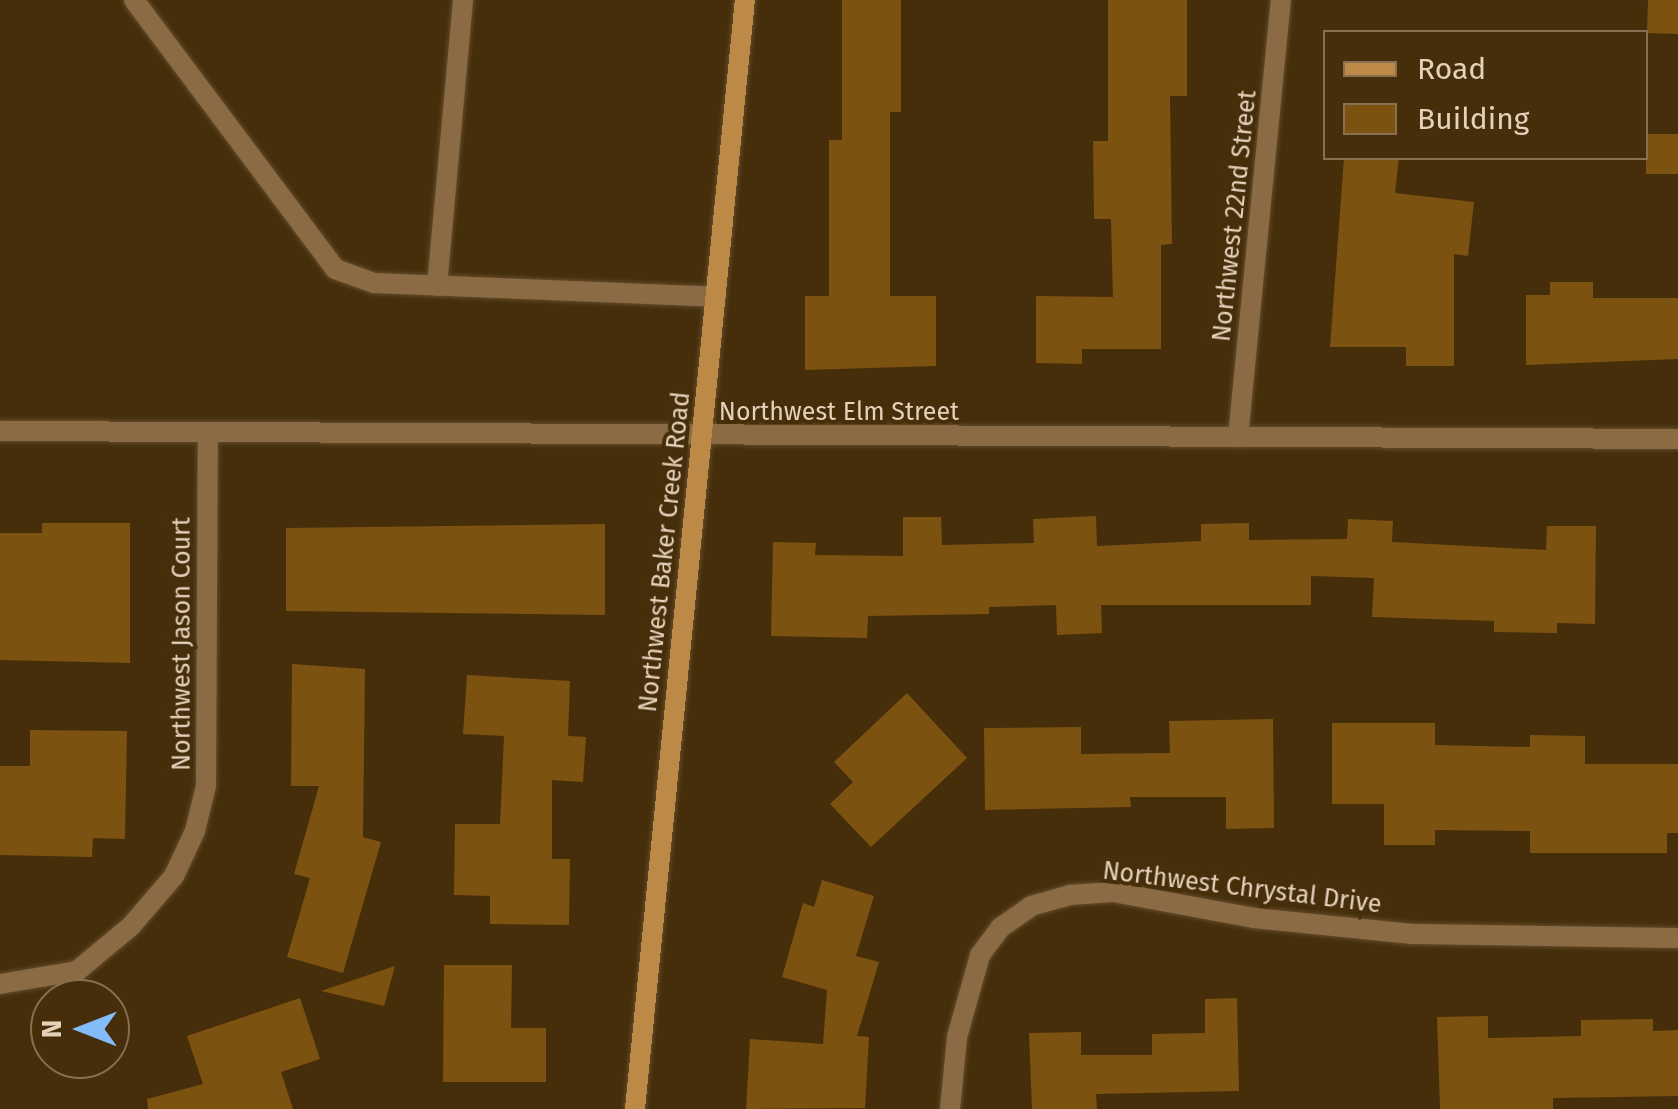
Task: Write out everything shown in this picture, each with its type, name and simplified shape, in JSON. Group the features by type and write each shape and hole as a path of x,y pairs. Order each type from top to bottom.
{"main road":[{"name":"Northwest Baker Creek Road","path":"635,1109 745,0"}],"street":[{"path":"134,0 336,269 374,284 716,297"},
{"path":"436,286 464,0"},
{"name":"Northwest 22nd Street","path":"1238,438 1281,0"},
{"name":"Northwest Elm Street","path":"0,432 1678,439"},
{"name":"Northwest Jason Court","path":"0,984 77,971 131,926 174,876 195,832 206,786 208,432"},
{"name":"Northwest Chrystal Drive","path":"950,1109 957,1037 980,955 1000,928 1032,906 1070,894 1113,892 1254,918 1412,934 1678,938"}],"building":[{"path":"842,0 901,0 901,112 890,112 890,296 936,296 936,366 805,370 805,296 829,296 829,140 842,140"},
{"path":"1108,0 1187,0 1187,96 1170,96 1172,244 1161,245 1161,349 1082,349 1082,364 1036,363 1036,296 1113,297 1111,219 1094,219 1093,141 1108,141"},
{"path":"1648,0 1678,0 1678,34 1647,30"},
{"path":"1648,134 1678,134 1678,174 1646,174"},
{"path":"1344,160 1399,160 1395,193 1474,202 1468,256 1454,254 1454,366 1406,366 1406,347 1330,347"},
{"path":"1550,282 1593,282 1593,298 1678,298 1678,359 1526,365 1526,295 1550,295"},
{"path":"1096,516 1097,546 1201,541 1201,524 1249,523 1249,540 1347,539 1348,519 1393,521 1392,542 1546,550 1547,526 1596,526 1595,624 1557,623 1557,633 1494,632 1494,621 1372,617 1374,578 1311,576 1311,605 1101,605 1102,633 1057,635 1056,605 989,607 989,614 868,616 867,638 771,636 773,542 816,543 815,555 903,556 903,517 941,517 942,545 1034,543 1033,519"},
{"path":"42,523 130,523 130,663 0,660 0,533 42,533"},
{"path":"605,524 605,615 286,611 286,528"},
{"path":"292,664 365,669 363,837 381,842 343,973 287,957 310,878 294,874 319,786 291,786"},
{"path":"467,675 570,681 568,736 586,737 583,782 552,780 552,859 570,859 569,925 490,924 490,896 454,895 455,824 500,824 504,736 463,734"},
{"path":"907,693 967,758 871,847 830,804 853,782 834,762"},
{"path":"1273,719 1274,828 1226,829 1226,797 1130,797 1131,807 985,810 984,728 1081,727 1081,754 1170,753 1169,721"},
{"path":"1332,723 1435,723 1435,745 1530,747 1530,735 1585,736 1585,764 1678,764 1678,833 1667,833 1667,853 1530,853 1530,831 1435,830 1435,845 1384,845 1384,804 1332,804"},
{"path":"30,730 127,731 125,839 93,838 92,857 0,855 0,766 30,766"},
{"path":"822,880 874,896 856,956 879,962 857,1036 869,1037 865,1108 746,1109 750,1039 823,1044 827,990 782,977 803,903 814,907"},
{"path":"444,965 512,965 511,1028 546,1028 546,1082 443,1082"},
{"path":"395,966 384,1006 321,991"},
{"path":"300,998 320,1059 281,1072 293,1109 148,1109 147,1099 203,1084 187,1036"},
{"path":"1237,998 1239,1091 1096,1094 1097,1109 1032,1109 1029,1033 1081,1032 1081,1055 1152,1055 1152,1034 1205,1033 1205,999"},
{"path":"1488,1016 1488,1038 1581,1036 1581,1020 1653,1019 1653,1031 1678,1030 1678,1096 1553,1098 1553,1109 1440,1109 1437,1017"}]}
